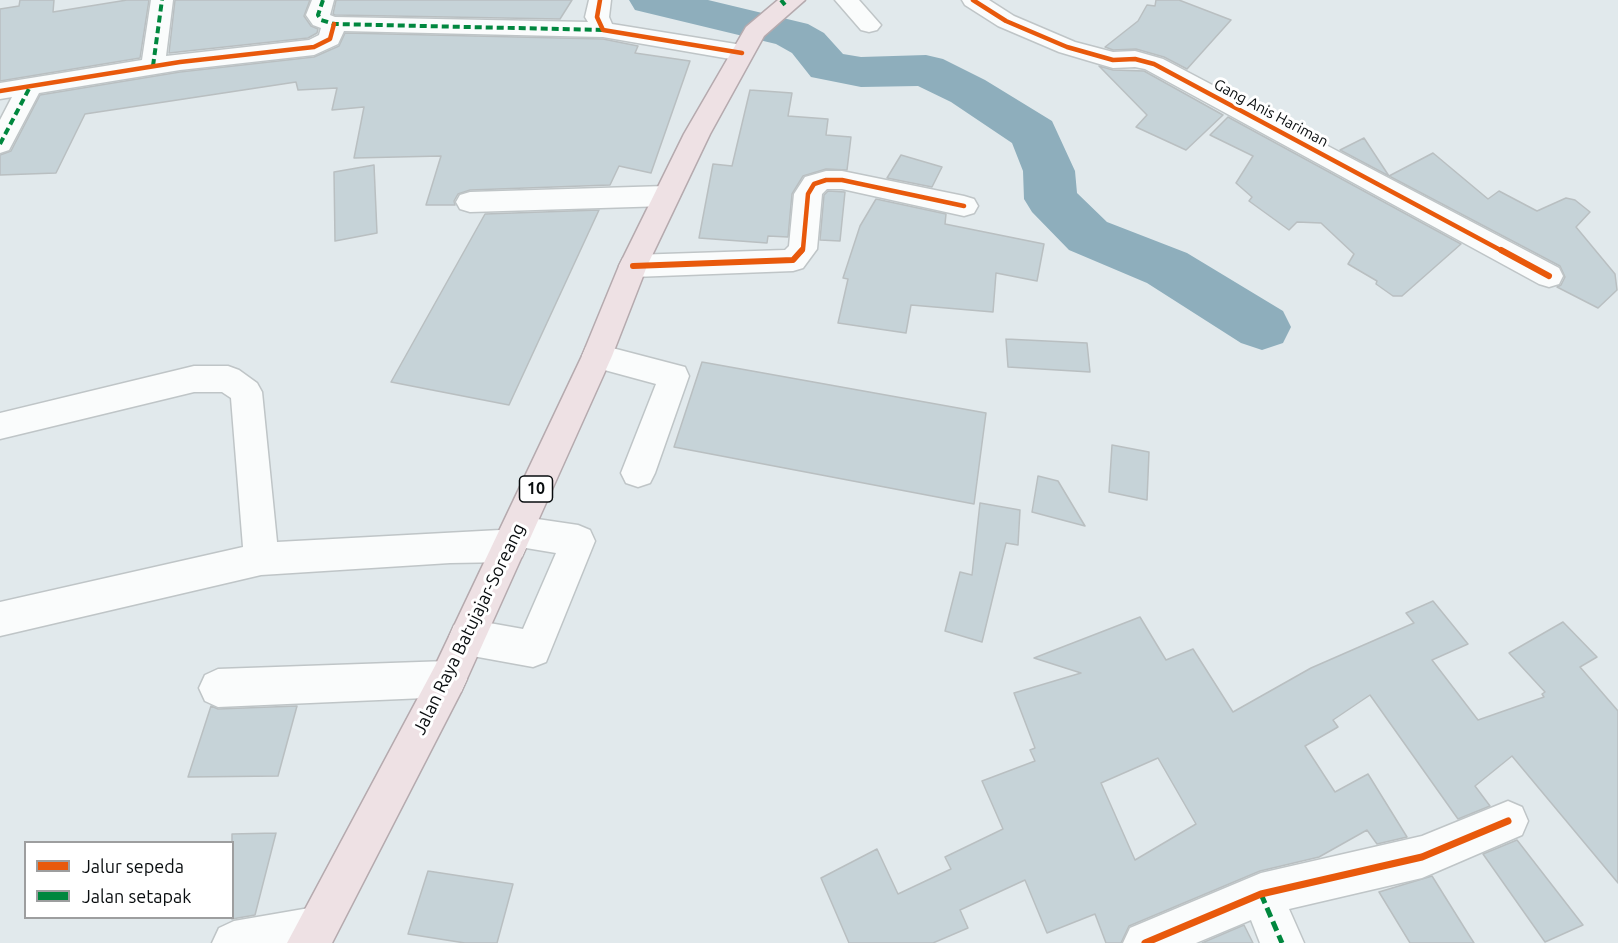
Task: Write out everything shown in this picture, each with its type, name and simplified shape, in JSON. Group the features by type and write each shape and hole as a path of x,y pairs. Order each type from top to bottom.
{"highway":[{"name":"Jalan Raya Batujajar-Soreang","path":"312,936 448,679 597,356 633,266 666,196 748,43 786,4"}],"street":[{"path":"153,66 162,0"},
{"path":"323,0 318,15 321,20 334,24 603,30 748,43"},
{"path":"600,0 597,17 603,30"},
{"path":"846,0 869,25"},
{"name":"Gang Anis Hariman","path":"973,0 1005,21 1067,47 1113,60 1135,59 1154,64 1549,276"},
{"path":"0,91 153,66 314,47 330,39 334,24"},
{"path":"0,144 31,85"},
{"path":"633,266 793,260 803,249 808,194 814,184 826,180 842,180 964,206"},
{"path":"470,202 666,196"},
{"path":"597,356 674,376 638,473"},
{"path":"0,426 194,379 228,379 246,392 261,559"},
{"path":"0,619 261,559 450,547 513,539 578,541 533,649 467,637"},
{"path":"218,688 448,679"},
{"path":"1145,943 1261,894 1422,857 1508,821"},
{"path":"1261,894 1282,943"},
{"path":"234,943 312,936"}],"building":[{"path":"20,0 54,0 53,12 127,0 149,0 140,58 0,81 0,9 19,6"},
{"path":"175,0 310,0 304,16 311,26 318,29 317,33 308,38 169,53"},
{"path":"336,0 572,0 560,19 335,15 333,14"},
{"path":"1156,0 1179,0 1231,20 1187,69 1164,57 1136,49 1113,50 1105,47 1138,21 1147,5 1155,6"},
{"path":"345,33 603,39 638,46 635,53 690,61 651,173 619,166 610,185 470,190 458,194 454,201 455,205 426,205 441,156 354,158 364,107 332,110 337,88 298,90 296,82 85,114 56,173 0,175 0,155 11,151 40,95 180,72 314,57 339,46"},
{"path":"1099,66 1113,70 1144,71 1223,115 1186,150 1136,127 1147,115"},
{"path":"750,90 792,93 788,116 828,119 826,135 851,137 847,170 826,169 803,176 792,194 788,237 768,236 767,243 699,238 713,164 732,166"},
{"path":"1228,117 1461,244 1402,296 1393,296 1376,284 1377,281 1348,264 1354,254 1321,223 1297,222 1289,230 1249,201 1252,197 1236,183 1253,156 1210,135"},
{"path":"1364,138 1389,176 1340,150"},
{"path":"1433,153 1488,199 1499,191 1537,211 1566,198 1575,200 1590,212 1576,227 1615,274 1617,290 1598,308 1557,287 1561,285 1565,277 1560,266 1389,176"},
{"path":"901,155 942,167 932,187 887,178"},
{"path":"374,165 377,233 335,241 334,172"},
{"path":"828,191 845,192 840,241 820,240 824,195"},
{"path":"876,199 946,214 945,224 1044,244 1037,281 996,273 993,312 911,305 906,333 838,323 848,279 843,278 860,226"},
{"path":"599,210 509,405 391,382 485,214"},
{"path":"1006,339 1087,343 1090,372 1008,367"},
{"path":"702,362 986,413 974,504 674,447"},
{"path":"1112,445 1149,452 1147,500 1109,492"},
{"path":"1038,476 1058,481 1085,526 1032,512"},
{"path":"980,503 1020,510 1018,545 1006,543 982,642 945,631 960,572 972,575"},
{"path":"1433,601 1468,644 1432,660 1478,720 1544,697 1542,694 1545,692 1509,653 1563,622 1597,657 1580,667 1618,711 1618,883 1512,756 1475,786 1490,806 1458,819 1370,695 1333,720 1338,727 1305,746 1335,792 1368,774 1407,837 1377,844 1367,830 1319,857 1260,871 1129,926 1121,943 1106,943 1095,914 1047,933 1025,880 960,910 968,928 933,943 849,943 821,878 877,849 898,894 951,869 945,857 1003,829 982,781 1035,761 1030,750 1035,748 1014,693 1081,673 1034,658 1140,617 1166,660 1193,649 1233,712 1311,668 1414,623 1406,613","holes":["1158,758 1196,824 1135,860 1101,783"]},
{"path":"211,706 218,709 297,706 278,776 188,777"},
{"path":"276,833 255,915 234,919 234,841 232,841 232,834"},
{"path":"1517,840 1583,925 1545,942 1483,854"},
{"path":"428,871 513,884 497,943 465,943 408,934"},
{"path":"1432,876 1474,943 1410,943 1379,892"},
{"path":"1244,925 1253,943 1202,943"}],"waterway":[{"path":"651,0 792,34 808,43 828,66 861,72 926,70 968,91 1034,133 1049,171 1051,199 1088,236 1167,268 1262,327"}],"marked path":[{"path":"153,66 162,0"},
{"path":"323,0 318,15 321,20 334,24 603,30"},
{"path":"781,0 785,5"},
{"path":"0,144 31,85"},
{"path":"1261,894 1282,943"}],"cycle path":[{"path":"600,0 597,17 603,30 742,53"},
{"path":"973,0 1006,21 1067,47 1113,60 1135,59 1154,64 1549,276"},
{"path":"0,91 180,62 314,47 330,39 334,24"},
{"path":"633,266 793,260 803,249 808,194 814,184 826,180 842,180 964,206"},
{"path":"1145,943 1261,894 1422,857 1508,821"}]}
